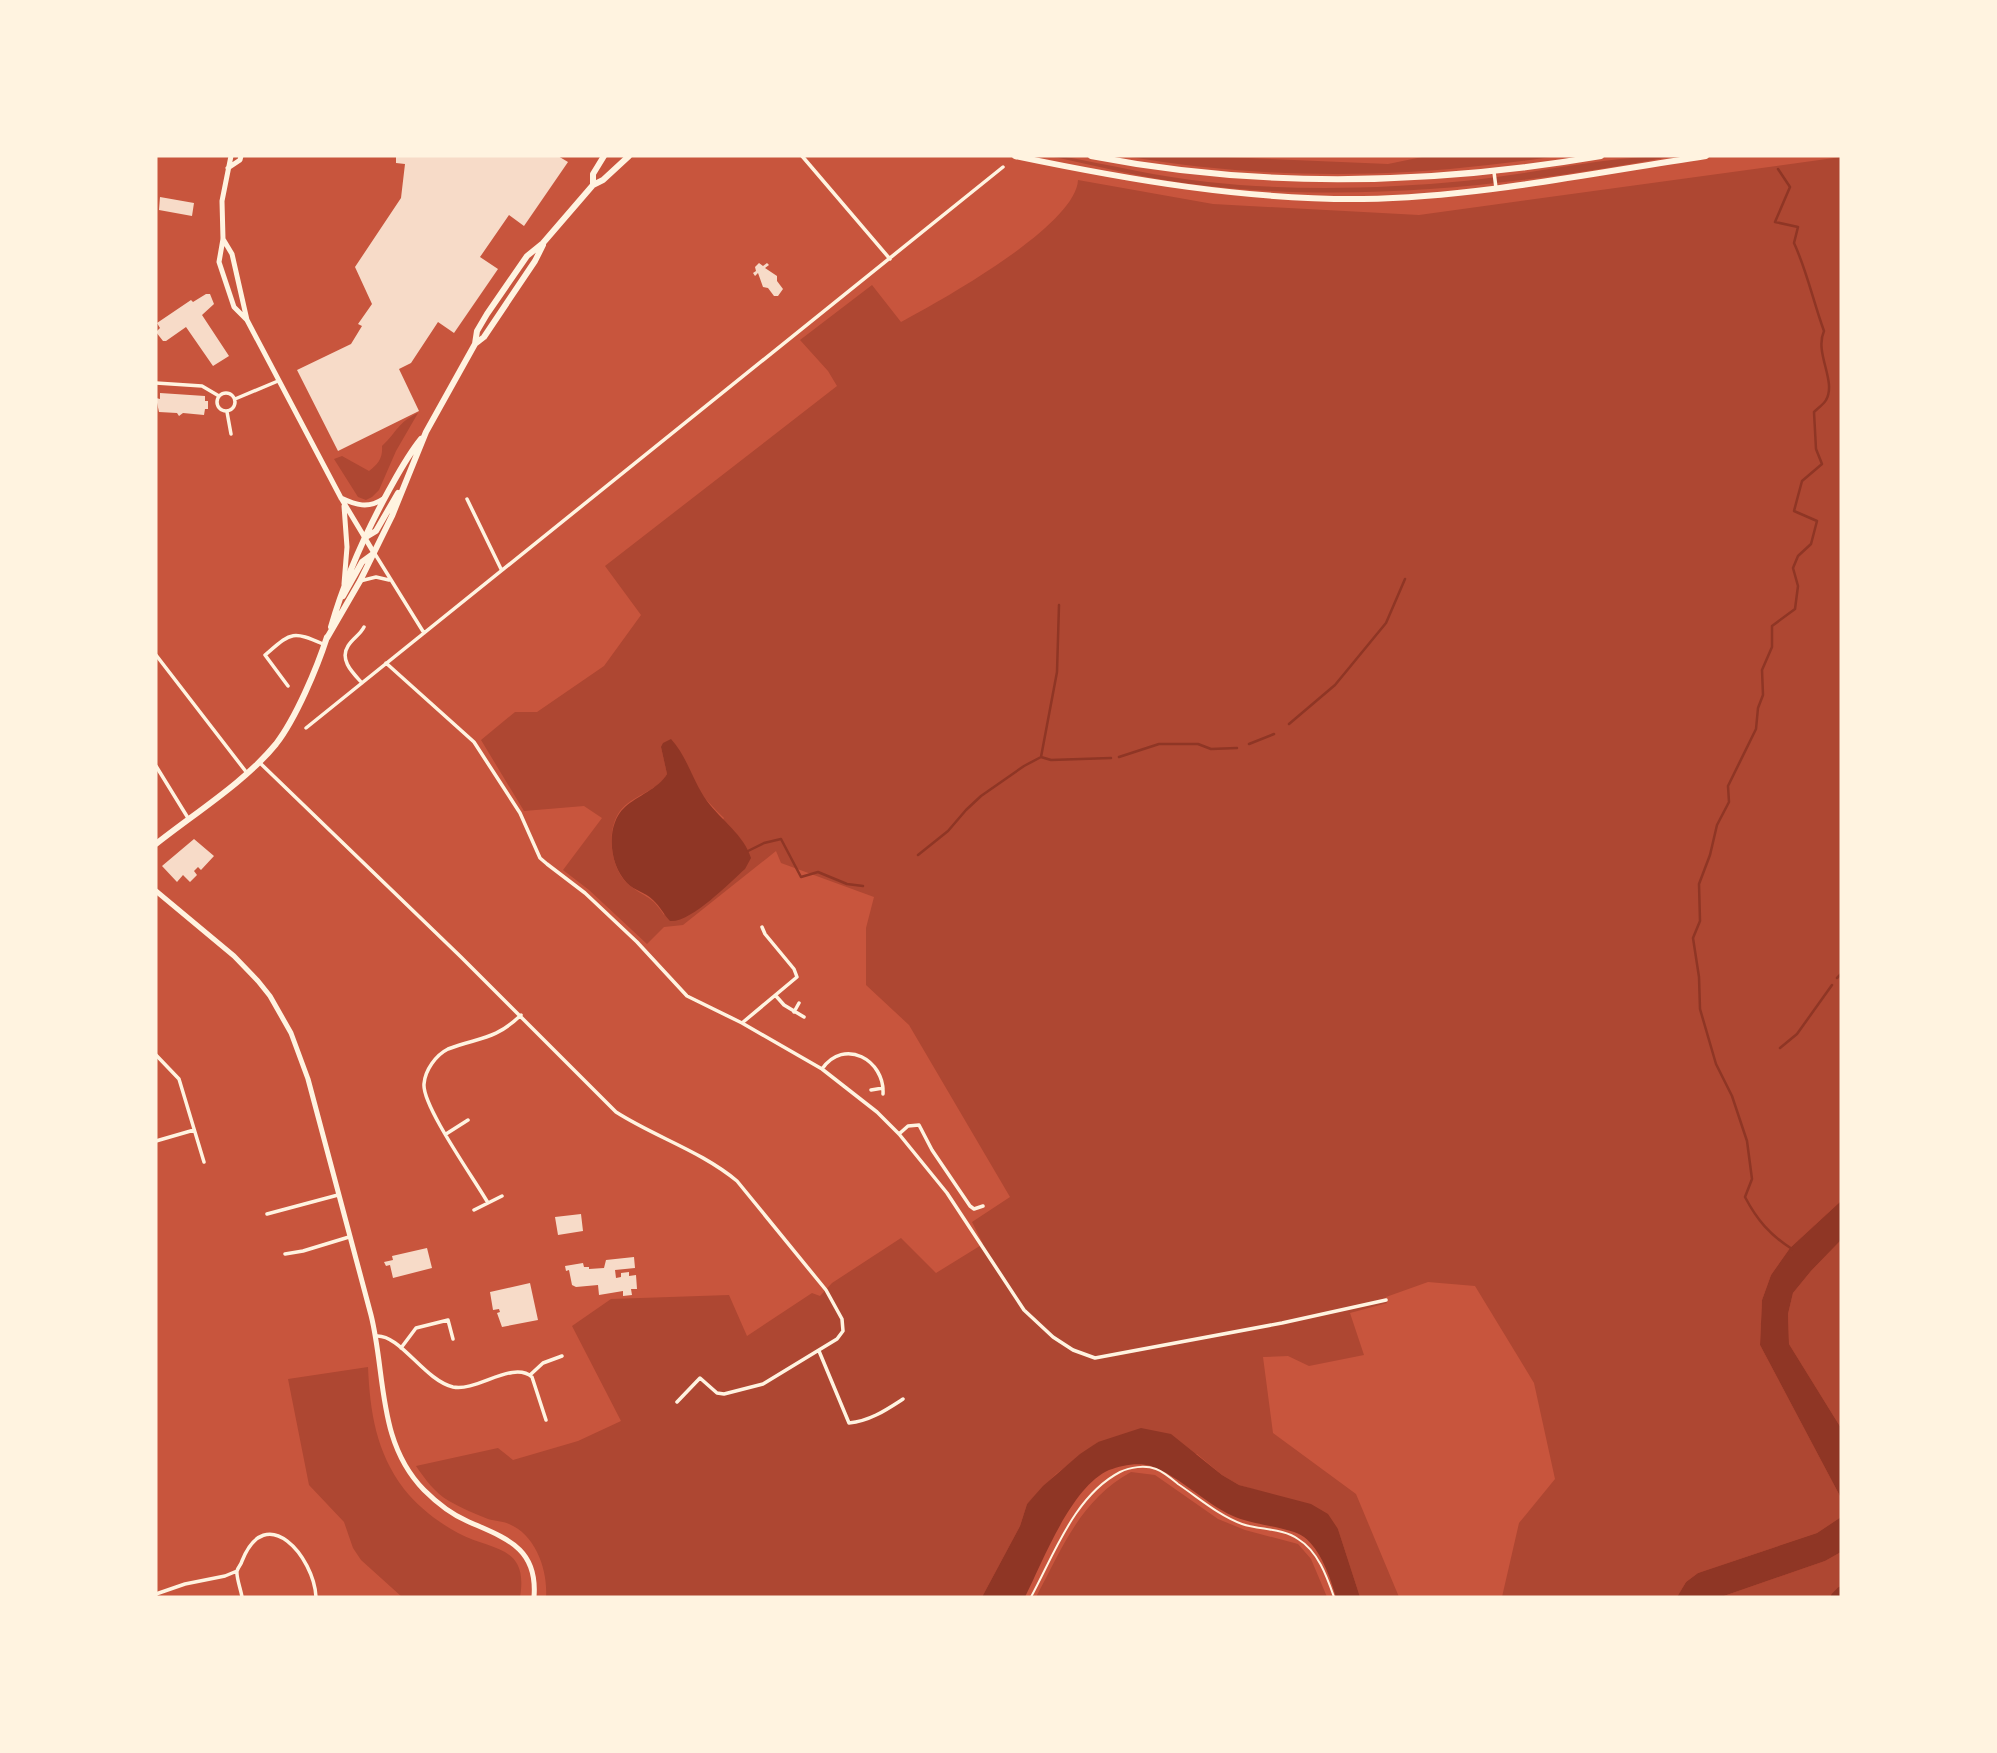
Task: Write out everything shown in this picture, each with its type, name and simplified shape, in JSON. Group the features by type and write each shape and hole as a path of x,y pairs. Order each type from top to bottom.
{"main road":[{"path":"593,185 593,174 604,156"},
{"path":"156,844 247,773 284,733 326,642 374,553 426,432 475,344 477,331 487,314 527,256 543,243 593,185 603,180 628,156"},
{"path":"1015,156 1182,188 1267,196 1362,199 1496,190 1706,156"},
{"path":"1091,156 1171,170 1275,179 1384,180 1494,172 1601,156"},
{"path":"326,642 344,583 364,538 411,452 426,432"},
{"path":"364,538 376,531 408,478"},
{"path":"336,609 362,562 374,553"}],"street":[{"path":"228,169 240,160 241,156"},
{"path":"802,156 890,259"},
{"path":"229,157 222,201 223,239 219,257 224,281 234,307 247,320"},
{"path":"306,728 1003,167"},
{"path":"1494,172 1496,190"},
{"path":"223,239 232,254 247,320 278,381 344,505 424,633"},
{"path":"235,400 278,381"},
{"path":"156,383 202,386 219,396 228,393 235,400"},
{"path":"219,396 218,406 227,412 231,434"},
{"path":"227,412 234,408 235,400"},
{"path":"341,498 362,506 385,498"},
{"path":"467,499 501,569"},
{"path":"344,505 347,547 344,583"},
{"path":"360,581 380,577 391,580"},
{"path":"362,683 348,666 345,655 348,646 364,626"},
{"path":"288,686 265,655 282,640 293,635 326,642"},
{"path":"156,654 247,773"},
{"path":"386,663 474,742 520,813 540,858 585,893 687,996 822,1069 853,1092 899,1134 947,1193 1024,1310 1053,1337 1073,1350 1095,1358 1282,1323 1387,1300"},
{"path":"259,762 521,1015 616,1112 723,1169 737,1181 826,1290 842,1319 843,1331 837,1339 763,1384 732,1393 717,1393 700,1378 677,1402"},
{"path":"156,766 188,818"},
{"path":"156,891 234,956 263,987 282,1015 308,1079 376,1336 388,1423 403,1461 415,1480 443,1507 465,1520 497,1532 512,1542 530,1566 534,1597"},
{"path":"741,1023 795,981 797,974 762,927"},
{"path":"776,996 804,1017"},
{"path":"794,1012 799,1003"},
{"path":"488,1203 446,1134 425,1093 424,1083 430,1067 446,1050 492,1037 521,1015"},
{"path":"156,1055 179,1079 204,1162"},
{"path":"822,1069 836,1055 861,1057 872,1064 880,1074 883,1091 871,1090"},
{"path":"446,1134 468,1120"},
{"path":"899,1134 912,1124 919,1125 970,1206 978,1209 983,1206"},
{"path":"156,1141 194,1130"},
{"path":"267,1214 338,1195"},
{"path":"474,1210 502,1196"},
{"path":"285,1254 349,1237"},
{"path":"401,1348 416,1328 447,1320 453,1339"},
{"path":"376,1336 389,1338 430,1375 456,1387 477,1384 516,1371 530,1375"},
{"path":"819,1351 849,1423 861,1422 875,1416 903,1399"},
{"path":"530,1375 543,1363 562,1356"},
{"path":"530,1375 546,1420"},
{"path":"156,1594 237,1571 254,1541 265,1535 278,1535 289,1541 305,1560 312,1575 316,1597"},
{"path":"237,1571 242,1597"}],"path":[{"path":"1031,1597 1083,1505 1114,1475 1130,1468 1142,1467 1156,1469 1232,1520 1299,1539 1315,1555 1334,1597"}],"shaded area":[{"path":"1049,156 1208,182 1336,188 1464,181 1596,162 1675,156 1492,184 1369,192 1308,192 1184,183"},
{"path":"1125,156 1200,156 1388,164 1427,156 1557,156 1443,169 1306,174 1215,168"},
{"path":"1841,157 1841,1201 1790,1248 1771,1275 1762,1300 1760,1345 1841,1498 1841,1517 1817,1533 1698,1573 1686,1582 1677,1597 1502,1597 1519,1523 1555,1479 1534,1383 1475,1286 1428,1282 1386,1297 1387,1303 1350,1313 1364,1355 1309,1366 1288,1356 1263,1357 1273,1433 1356,1494 1399,1597 1360,1597 1338,1529 1280,1497 1239,1485 1197,1454 1098,1442 1056,1474 1027,1504 1020,1526 982,1597 546,1597 542,1565 526,1536 509,1524 468,1511 444,1498 416,1466 498,1448 513,1460 578,1441 621,1421 572,1326 611,1299 729,1295 747,1336 812,1293 820,1296 832,1283 901,1238 936,1273 983,1244 972,1222 1010,1197 909,1025 866,985 866,928 874,897 781,863 776,851 683,925 664,927 647,944 589,890 563,870 602,818 584,806 524,811 481,740 515,712 537,712 604,666 641,615 605,566 837,386 828,371 800,340 872,285 901,322 974,280 1031,240 1055,219 1071,198 1078,180 1213,204 1419,215","holes":["661,747 724,818 664,915 651,899 632,888 621,876 612,848 613,828 620,811 657,785 667,774"]},
{"path":"418,413 396,451 379,490 366,500 358,497 334,459 342,456 369,471 379,460 382,446 402,424"},
{"path":"671,739 707,801 738,835 751,858 745,869 699,909 679,920 670,921 653,900 630,886 621,875 613,856 612,834 614,824 625,807 658,784 667,774 661,747"},
{"path":"1841,1201 1841,1240 1793,1293 1788,1314 1789,1344 1841,1428 1841,1498 1760,1345 1762,1300 1771,1275 1790,1248"},
{"path":"1841,1240 1841,1428 1789,1344 1788,1314 1793,1293"},
{"path":"368,1367 376,1431 394,1475 409,1495 436,1519 458,1533 505,1552 513,1558 519,1567 520,1597 402,1597 361,1560 353,1548 344,1522 309,1485 288,1379"},
{"path":"1141,1428 1171,1434 1222,1475 1239,1485 1311,1504 1328,1514 1338,1529 1360,1597 1336,1597 1320,1556 1304,1537 1233,1516 1162,1471 1135,1464 1109,1470 1082,1492 1049,1545 1025,1597 982,1597 1020,1526 1027,1504 1043,1486 1098,1442"},
{"path":"1131,1472 1155,1475 1218,1519 1245,1530 1298,1544 1311,1559 1327,1597 1036,1597 1085,1511 1113,1483"},
{"path":"1841,1517 1841,1552 1825,1561 1721,1597 1677,1597 1686,1582 1698,1573 1817,1533"},
{"path":"1841,1552 1841,1586 1829,1597 1721,1597 1825,1561"}],"building":[{"path":"396,156 558,156 568,162 524,226 509,215 480,257 498,269 454,333 438,322 411,363 399,369 419,411 338,451 297,370 351,344 362,326 358,324 372,304 355,267 401,198 405,164 396,163"},
{"path":"160,197 194,203 192,216 159,210"},
{"path":"759,263 763,266 767,263 769,265 765,268 777,276 783,289 778,296 763,287 758,273 755,276 753,273"},
{"path":"210,294 214,304 202,315 229,356 213,366 186,327 166,341 156,332 160,328 157,323 191,300 193,302"},
{"path":"160,393 205,396 208,409 205,409 204,415 183,413 179,416 177,413 159,412 156,398 160,399"},
{"path":"194,839 214,856 201,870 198,867 194,871 197,875 190,882 183,875 177,882 162,866"},
{"path":"581,1214 583,1231 558,1235 555,1217"},
{"path":"427,1248 432,1268 393,1278 390,1265 386,1266 384,1262 393,1260 392,1256"},
{"path":"634,1257 635,1268 615,1270 616,1278 621,1277 621,1273 636,1275 637,1289 631,1289 632,1295 623,1296 623,1291 599,1295 598,1285 576,1287 572,1285 569,1270 566,1271 565,1266 583,1263 584,1267 589,1269 604,1268 606,1260"},
{"path":"530,1283 538,1320 502,1327 497,1313 500,1312 499,1309 493,1310 490,1292"}],"waterway":[{"path":"1778,169 1790,187 1775,222 1798,227 1794,243 1824,331 1822,348 1829,392 1825,402 1814,412 1816,449 1822,464 1802,481 1794,511 1817,521 1811,544 1798,556 1793,568 1798,586 1795,609 1772,626 1772,647 1762,670 1763,695 1758,708 1756,729 1728,786 1729,802 1717,825 1699,884 1700,921 1693,938 1699,977 1700,1009 1716,1064 1732,1096 1747,1141 1752,1179 1745,1197 1765,1226 1792,1249"},
{"path":"1289,724 1335,685 1386,623 1405,579"},
{"path":"1041,757 1057,672 1059,605"},
{"path":"1249,744 1274,734"},
{"path":"1119,757 1159,744 1198,744 1211,749 1237,748"},
{"path":"918,855 948,831 981,796 1041,757 1051,760 1111,758"},
{"path":"748,851 781,839 801,877 818,872 847,884 863,886"},
{"path":"1837,978 1841,974"},
{"path":"1780,1048 1797,1034 1832,985"},
{"path":"1835,1597 1841,1591"}]}
